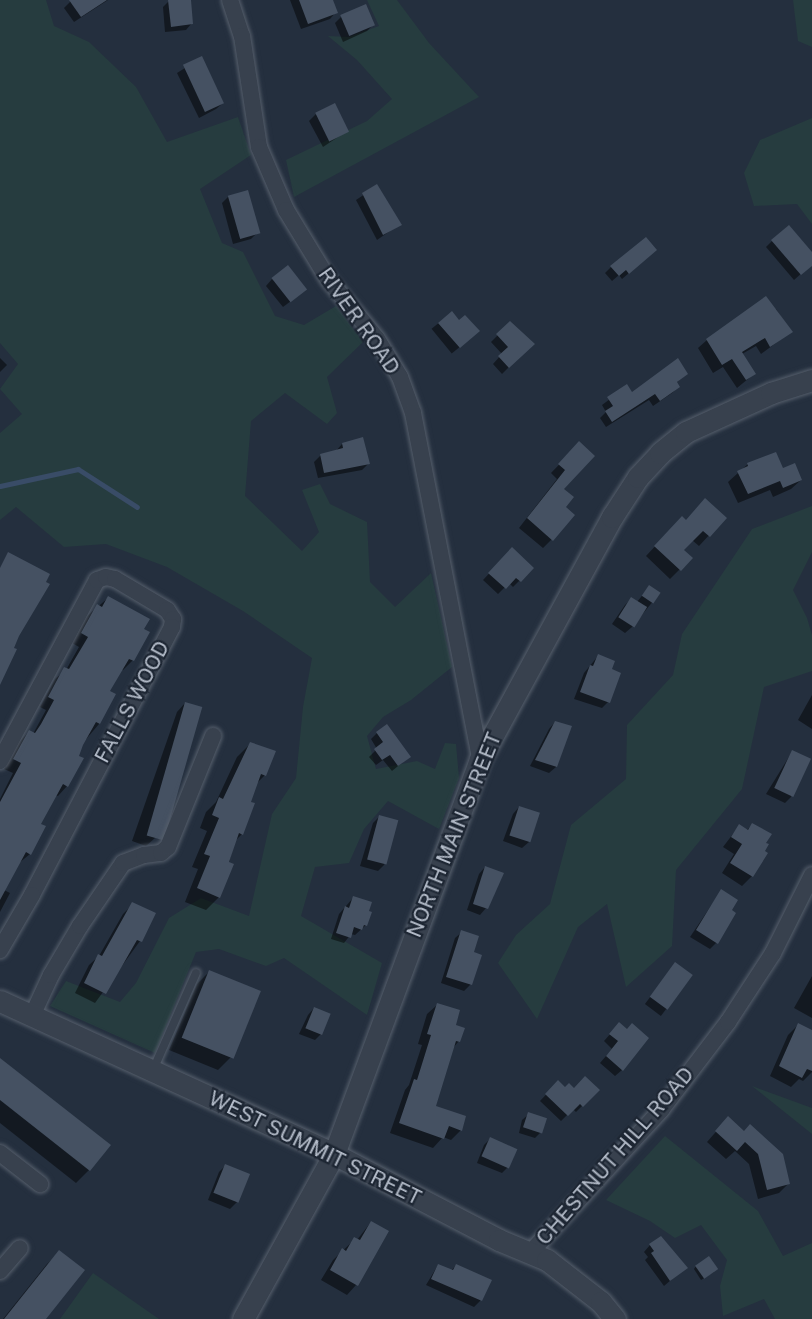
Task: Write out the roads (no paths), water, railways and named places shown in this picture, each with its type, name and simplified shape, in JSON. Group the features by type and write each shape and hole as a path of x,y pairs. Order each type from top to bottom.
{"street":[{"name":"RIVER ROAD","path":"230,0 242,36 260,147 286,210 328,279 377,339 400,377 413,412 480,759"},
{"name":"NORTH MAIN STREET","path":"243,1319 333,1154 480,759 575,583 638,477 660,453 686,432 771,393 812,380"},
{"name":"FALLS WOOD","path":"0,761 97,580 106,577 115,579 167,610 173,619 172,627 32,895 0,950"},
{"path":"32,1016 51,975 80,926 123,863 144,855 161,853 168,847 213,736"},
{"name":"CHESTNUT HILL ROAD","path":"530,1253 661,1110 728,1022 773,953 812,875"},
{"name":"WEST SUMMIT STREET","path":"0,1000 333,1154 499,1240 530,1253 562,1270 601,1302 615,1319"},
{"path":"0,1153 40,1184"},
{"path":"0,1271 20,1248"},
{"name":"NORTH MAIN STREET","path":"258,1292 258,1319"}],"lane":[{"path":"152,1070 196,973"}],"waterway":[{"path":"0,486 78,469 137,507"}]}
